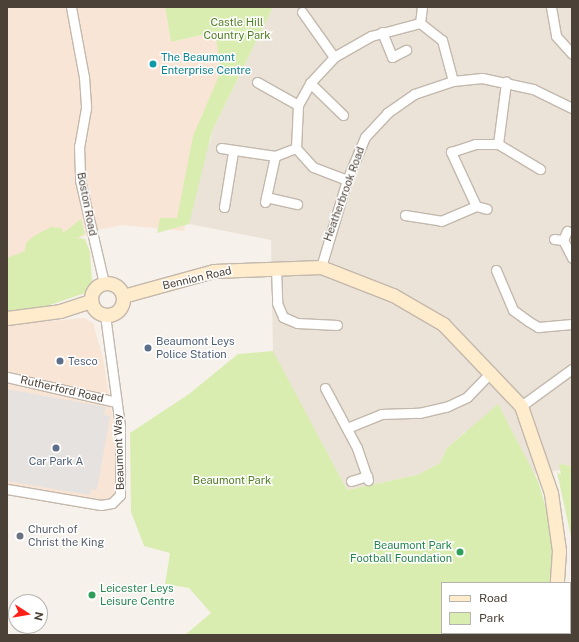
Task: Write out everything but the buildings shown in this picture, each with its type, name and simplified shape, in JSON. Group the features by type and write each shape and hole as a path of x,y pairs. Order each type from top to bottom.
{"street":[{"name":"Boston Road","path":"71,7 84,77 86,108 79,146 80,180 104,283"},
{"path":"420,23 422,7"},
{"path":"550,7 556,36 572,54"},
{"path":"302,12 334,57"},
{"path":"347,180 313,167 296,148 298,105 310,83 334,57 382,32 420,23"},
{"path":"420,23 442,40 453,81"},
{"path":"382,32 392,57 406,50"},
{"name":"Heatherbrook Road","path":"321,267 347,180 365,138 387,113 414,94 453,81 482,78 534,89 572,108"},
{"path":"257,82 298,105"},
{"path":"498,144 506,82"},
{"path":"310,83 343,115"},
{"path":"476,206 450,152 475,144 498,144 540,169"},
{"path":"220,148 233,152 275,156 296,148"},
{"path":"224,207 233,152"},
{"path":"275,156 266,200 297,204"},
{"path":"405,215 441,221 476,206 488,210"},
{"path":"567,231 558,239 572,258"},
{"path":"276,267 277,303 283,316 298,324 337,325"},
{"name":"Bennion Road","path":"123,296 214,272 276,267 321,267"},
{"path":"321,267 394,296 442,324 491,372 521,406 551,493 559,551 557,582"},
{"path":"496,270 513,310 528,321 538,327 572,324"},
{"path":"104,283 118,287 123,296 119,310 105,315 95,311 90,301 92,291 104,283"},
{"path":"7,318 60,311 90,301"},
{"name":"Beaumont Way","path":"7,489 101,505 117,500 120,495 121,454 105,315"},
{"path":"521,406 572,369"},
{"path":"347,428 381,414 419,413 451,405 467,397 491,372"},
{"name":"Rutherford Road","path":"7,377 116,402"},
{"path":"325,388 347,428 367,478 351,480"}],"shaded area":[{"path":"7,7 165,7 171,42 215,32 221,71 184,231 122,225 97,230 33,260 7,278"},
{"path":"273,7 572,7 572,468 532,475 465,432 447,448 440,463 417,475 347,490 273,355 271,240 189,224 201,142 210,143 212,131"},
{"path":"84,318 93,323 103,358 116,438 115,494 104,501 7,484 7,325"},
{"name":"Car Park A","path":"7,389 106,407 104,415 110,416 97,490 91,489 90,495 7,481"}],"green space":[{"name":"Castle Hill Country Park","path":"165,7 273,7 212,131 189,224 157,233 160,218 177,218 193,136 221,71 215,32 171,42"},
{"path":"81,219 85,234 77,238 85,239 90,252 92,281 88,292 47,306 7,312 7,258 25,251 26,243 34,236 51,227 62,228 63,233"},
{"name":"Beaumont Park","path":"273,351 347,490 417,475 440,463 447,448 498,404 538,481 551,525 553,582 441,582 441,634 548,635 185,635 211,613 189,588 165,584 170,553 144,546 131,512 130,433 189,394 238,354"},
{"path":"559,464 572,466 572,541 557,472 561,475"},
{"path":"572,561 572,635 568,635 571,634"}],"place":[{"name":"The Beaumont Enterprise Centre","path":"153,64"},
{"name":"Beaumont Leys Police Station","path":"148,348"},
{"name":"Tesco","path":"60,361"},
{"name":"Car Park A","path":"56,448"},
{"name":"Church of Christ the King","path":"20,536"},
{"name":"Beaumont Park Football Foundation","path":"460,552"},
{"name":"Leicester Leys Leisure Centre","path":"92,595"}]}
